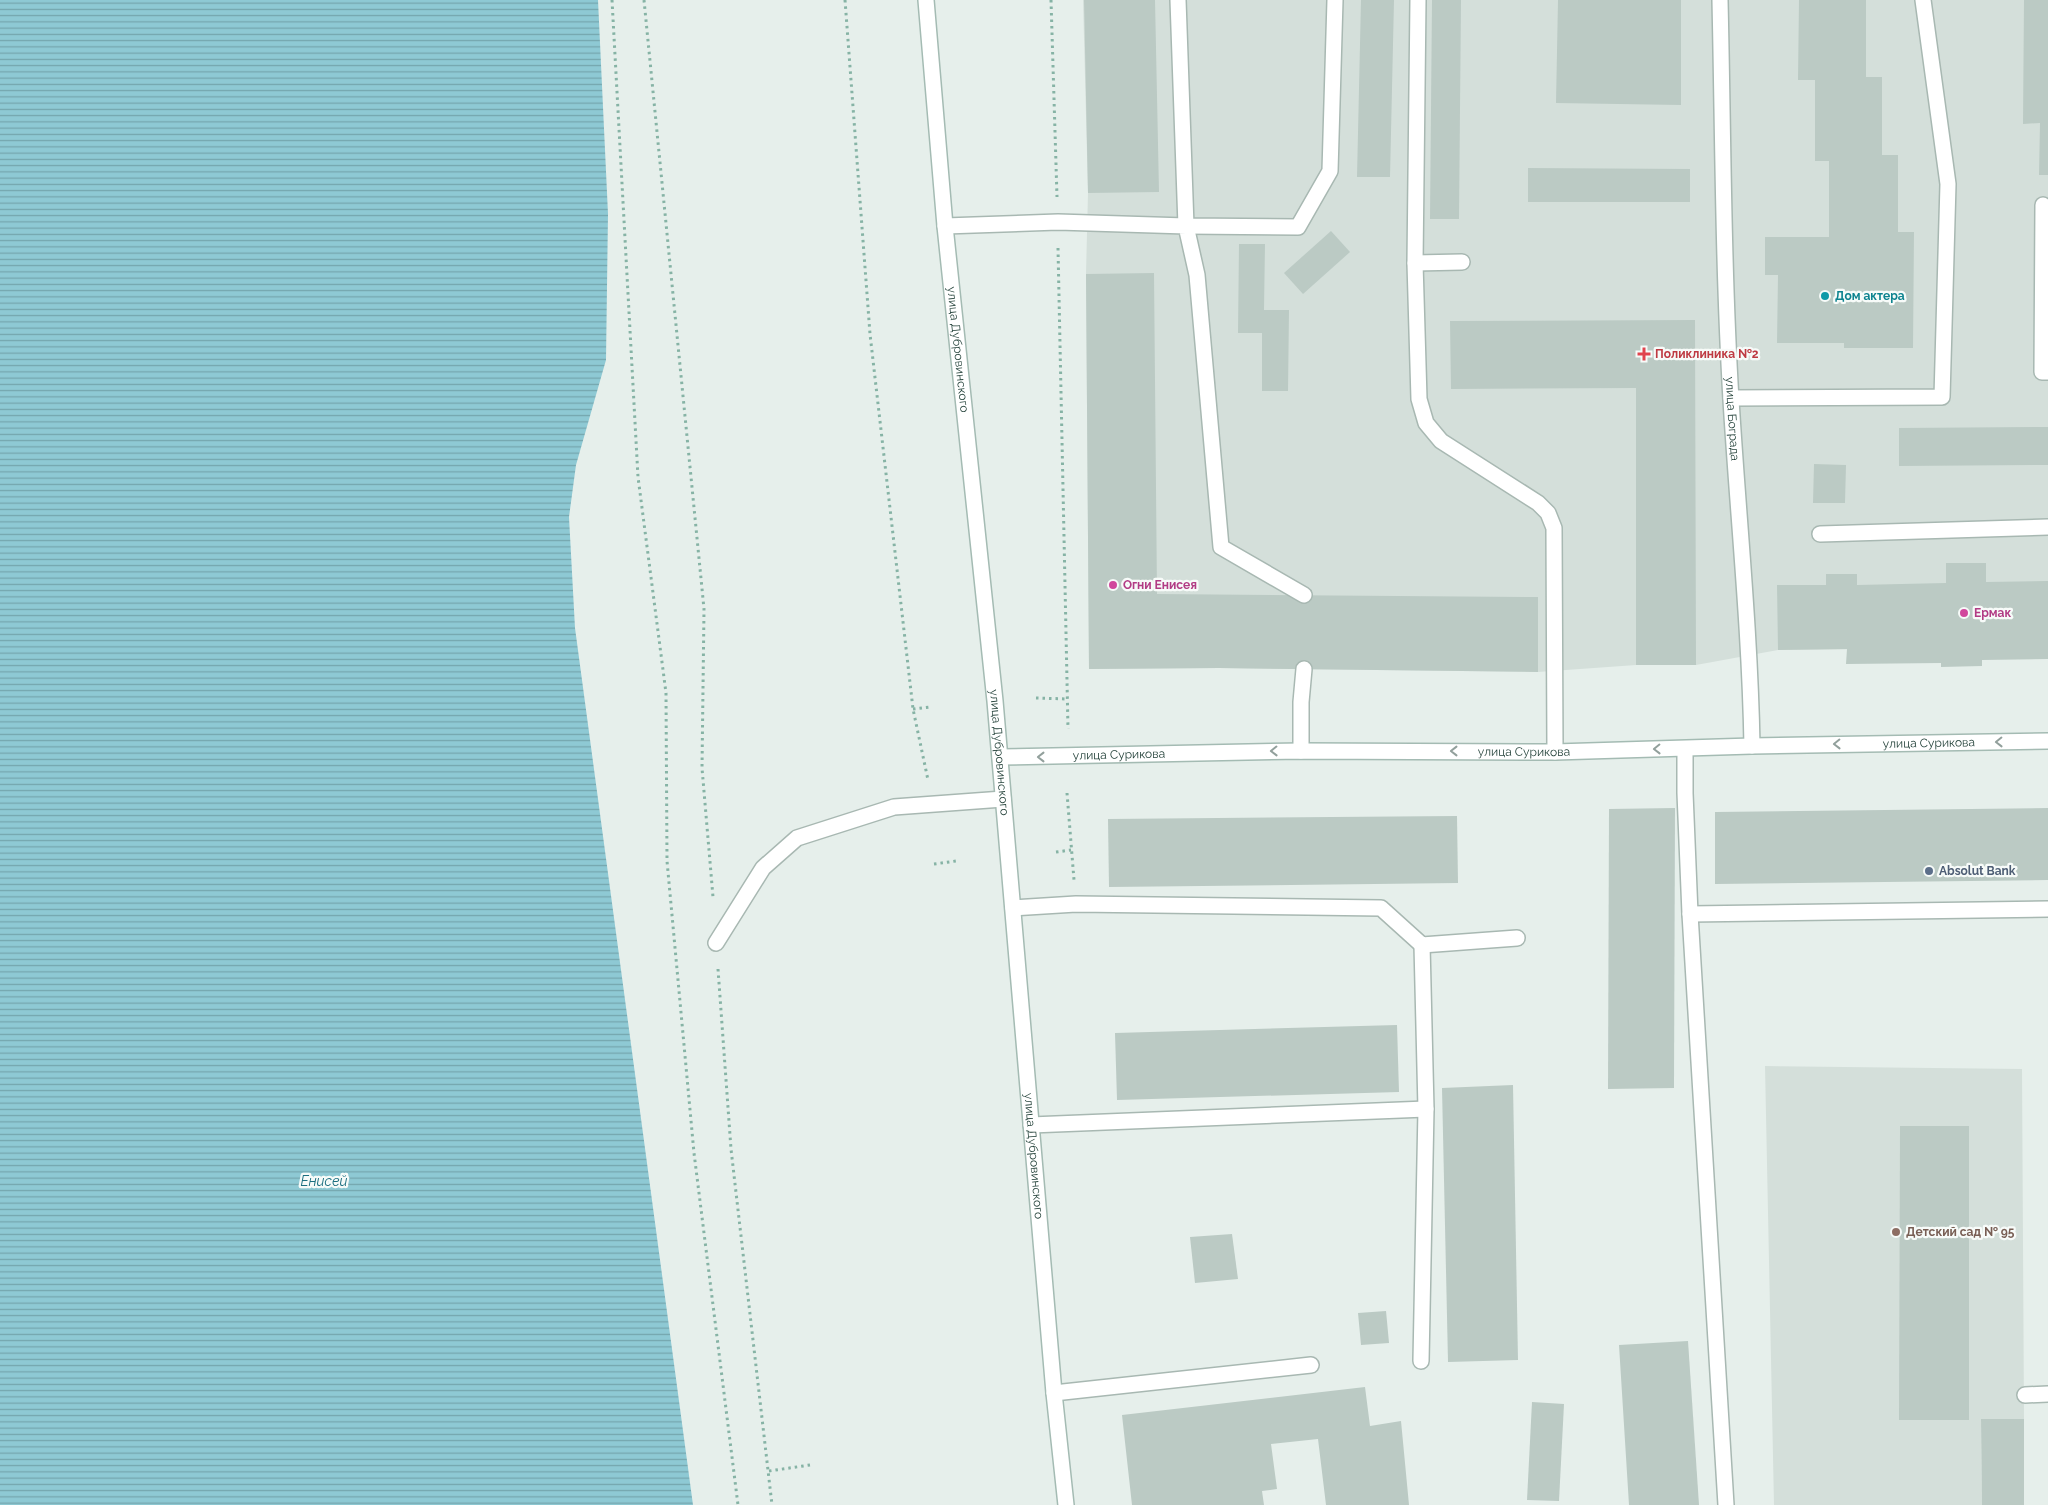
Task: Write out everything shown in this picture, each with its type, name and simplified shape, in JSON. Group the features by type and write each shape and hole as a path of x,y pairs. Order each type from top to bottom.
{"main road":[{"name":"улица Дубровинского","path":"926,0 945,226 1000,757 1054,1393 1066,1505"},
{"path":"1178,0 1186,226 1197,275 1221,547 1304,595"},
{"path":"945,226 1058,222 1298,227 1330,171 1335,0"},
{"path":"1418,0 1415,263 1419,399 1426,423 1441,441 1538,502 1548,512 1554,528 1555,752"},
{"name":"улица Бограда","path":"1720,0 1730,398 1751,676 1752,746"},
{"path":"1730,398 1942,397 1948,184 1922,0"},
{"path":"2043,205 2042,372 2048,372"},
{"path":"1415,263 1462,262"},
{"path":"1820,534 2048,527"},
{"path":"1301,751 1301,702 1304,669"},
{"name":"улица Сурикова","path":"1000,757 1301,751 1555,752 1752,746 2048,741"},
{"path":"1685,749 1690,914 1726,1505"},
{"path":"716,943 762,868 797,838 894,807 1003,799"},
{"path":"1014,908 1076,904 1381,908 1422,945 1517,938"},
{"path":"1690,914 2048,910"},
{"path":"1421,1361 1426,1109 1422,945"},
{"path":"1031,1125 1426,1109"},
{"path":"1054,1393 1311,1364"},
{"path":"2025,1394 2048,1394"}],"path":[{"path":"612,0 638,477 666,693 667,861 694,1153 738,1505"},
{"path":"644,0 704,609 702,768 731,1149 770,1472 772,1505"},
{"path":"845,0 870,334 913,709 934,805"},
{"path":"1051,0 1058,222 1068,730"},
{"path":"1036,698 1068,699"},
{"path":"913,709 930,708"},
{"path":"1067,793 1076,904"},
{"path":"1056,852 1071,850"},
{"path":"934,864 956,861"},
{"path":"770,1472 810,1465"}],"shaded area":[{"path":"1083,0 2048,0 2048,647 1778,650 1696,665 1636,665 1538,672 1219,668 1089,669 1086,274 1088,193"},
{"name":"Детский сад № 95","path":"1765,1066 2022,1069 2024,1419 1981,1419 1982,1505 1774,1505"}],"water":[{"name":"Енисей","path":"0,0 598,0 608,214 606,360 576,465 569,517 575,628 693,1505 0,1505"}],"building":[{"path":"1084,0 1155,0 1159,192 1088,193"},
{"path":"1361,0 1394,0 1390,177 1357,177"},
{"path":"1432,0 1461,0 1459,219 1430,219"},
{"path":"1558,0 1681,0 1681,105 1556,103"},
{"path":"1799,0 1866,0 1866,77 1882,77 1882,155 1898,155 1898,232 1914,232 1913,348 1844,348 1844,343 1777,343 1778,275 1765,275 1765,237 1829,237 1829,161 1815,161 1815,80 1798,80"},
{"path":"2024,0 2048,0 2048,175 2039,175 2040,123 2023,124"},
{"path":"1528,168 1690,169 1690,202 1528,202"},
{"path":"1331,231 1350,252 1303,294 1284,273"},
{"path":"1239,244 1265,244 1264,310 1289,310 1288,391 1262,391 1262,333 1238,333"},
{"path":"1154,273 1157,594 1538,597 1538,672 1219,668 1089,669 1086,274"},
{"path":"1695,320 1696,665 1636,665 1636,388 1451,389 1450,321"},
{"path":"2048,427 2048,465 1899,466 1899,428"},
{"path":"1814,464 1846,465 1845,503 1813,503"},
{"path":"1946,563 1986,563 1986,582 2048,581 2048,659 1982,660 1982,666 1941,667 1941,663 1846,664 1847,649 1778,650 1777,585 1826,585 1826,574 1857,574 1857,585 1946,583"},
{"path":"1675,808 1674,1088 1608,1089 1609,809"},
{"path":"2048,808 2048,880 1715,884 1715,812"},
{"path":"1457,816 1458,883 1109,887 1108,819"},
{"path":"1397,1025 1399,1092 1117,1100 1115,1033"},
{"path":"1513,1085 1518,1360 1448,1362 1442,1088"},
{"path":"1900,1126 1969,1126 1969,1420 1899,1420"},
{"path":"1232,1234 1238,1279 1195,1283 1190,1237"},
{"path":"1386,1311 1389,1343 1361,1345 1358,1313"},
{"path":"1688,1341 1699,1505 1629,1505 1619,1345"},
{"path":"1365,1387 1370,1426 1401,1421 1409,1505 1326,1505 1318,1439 1271,1444 1277,1489 1262,1491 1264,1505 1132,1505 1122,1415"},
{"path":"1532,1402 1564,1404 1559,1501 1527,1500"},
{"path":"1981,1419 2024,1419 2024,1505 1982,1505"}],"place":[{"name":"Дом актера","path":"1825,296"},
{"name":"Поликлиника №2","path":"1644,354"},
{"name":"Огни Енисея","path":"1113,585"},
{"name":"Ермак","path":"1964,613"},
{"name":"Absolut Bank","path":"1929,871"},
{"name":"Детский сад № 95","path":"1896,1232"}]}
